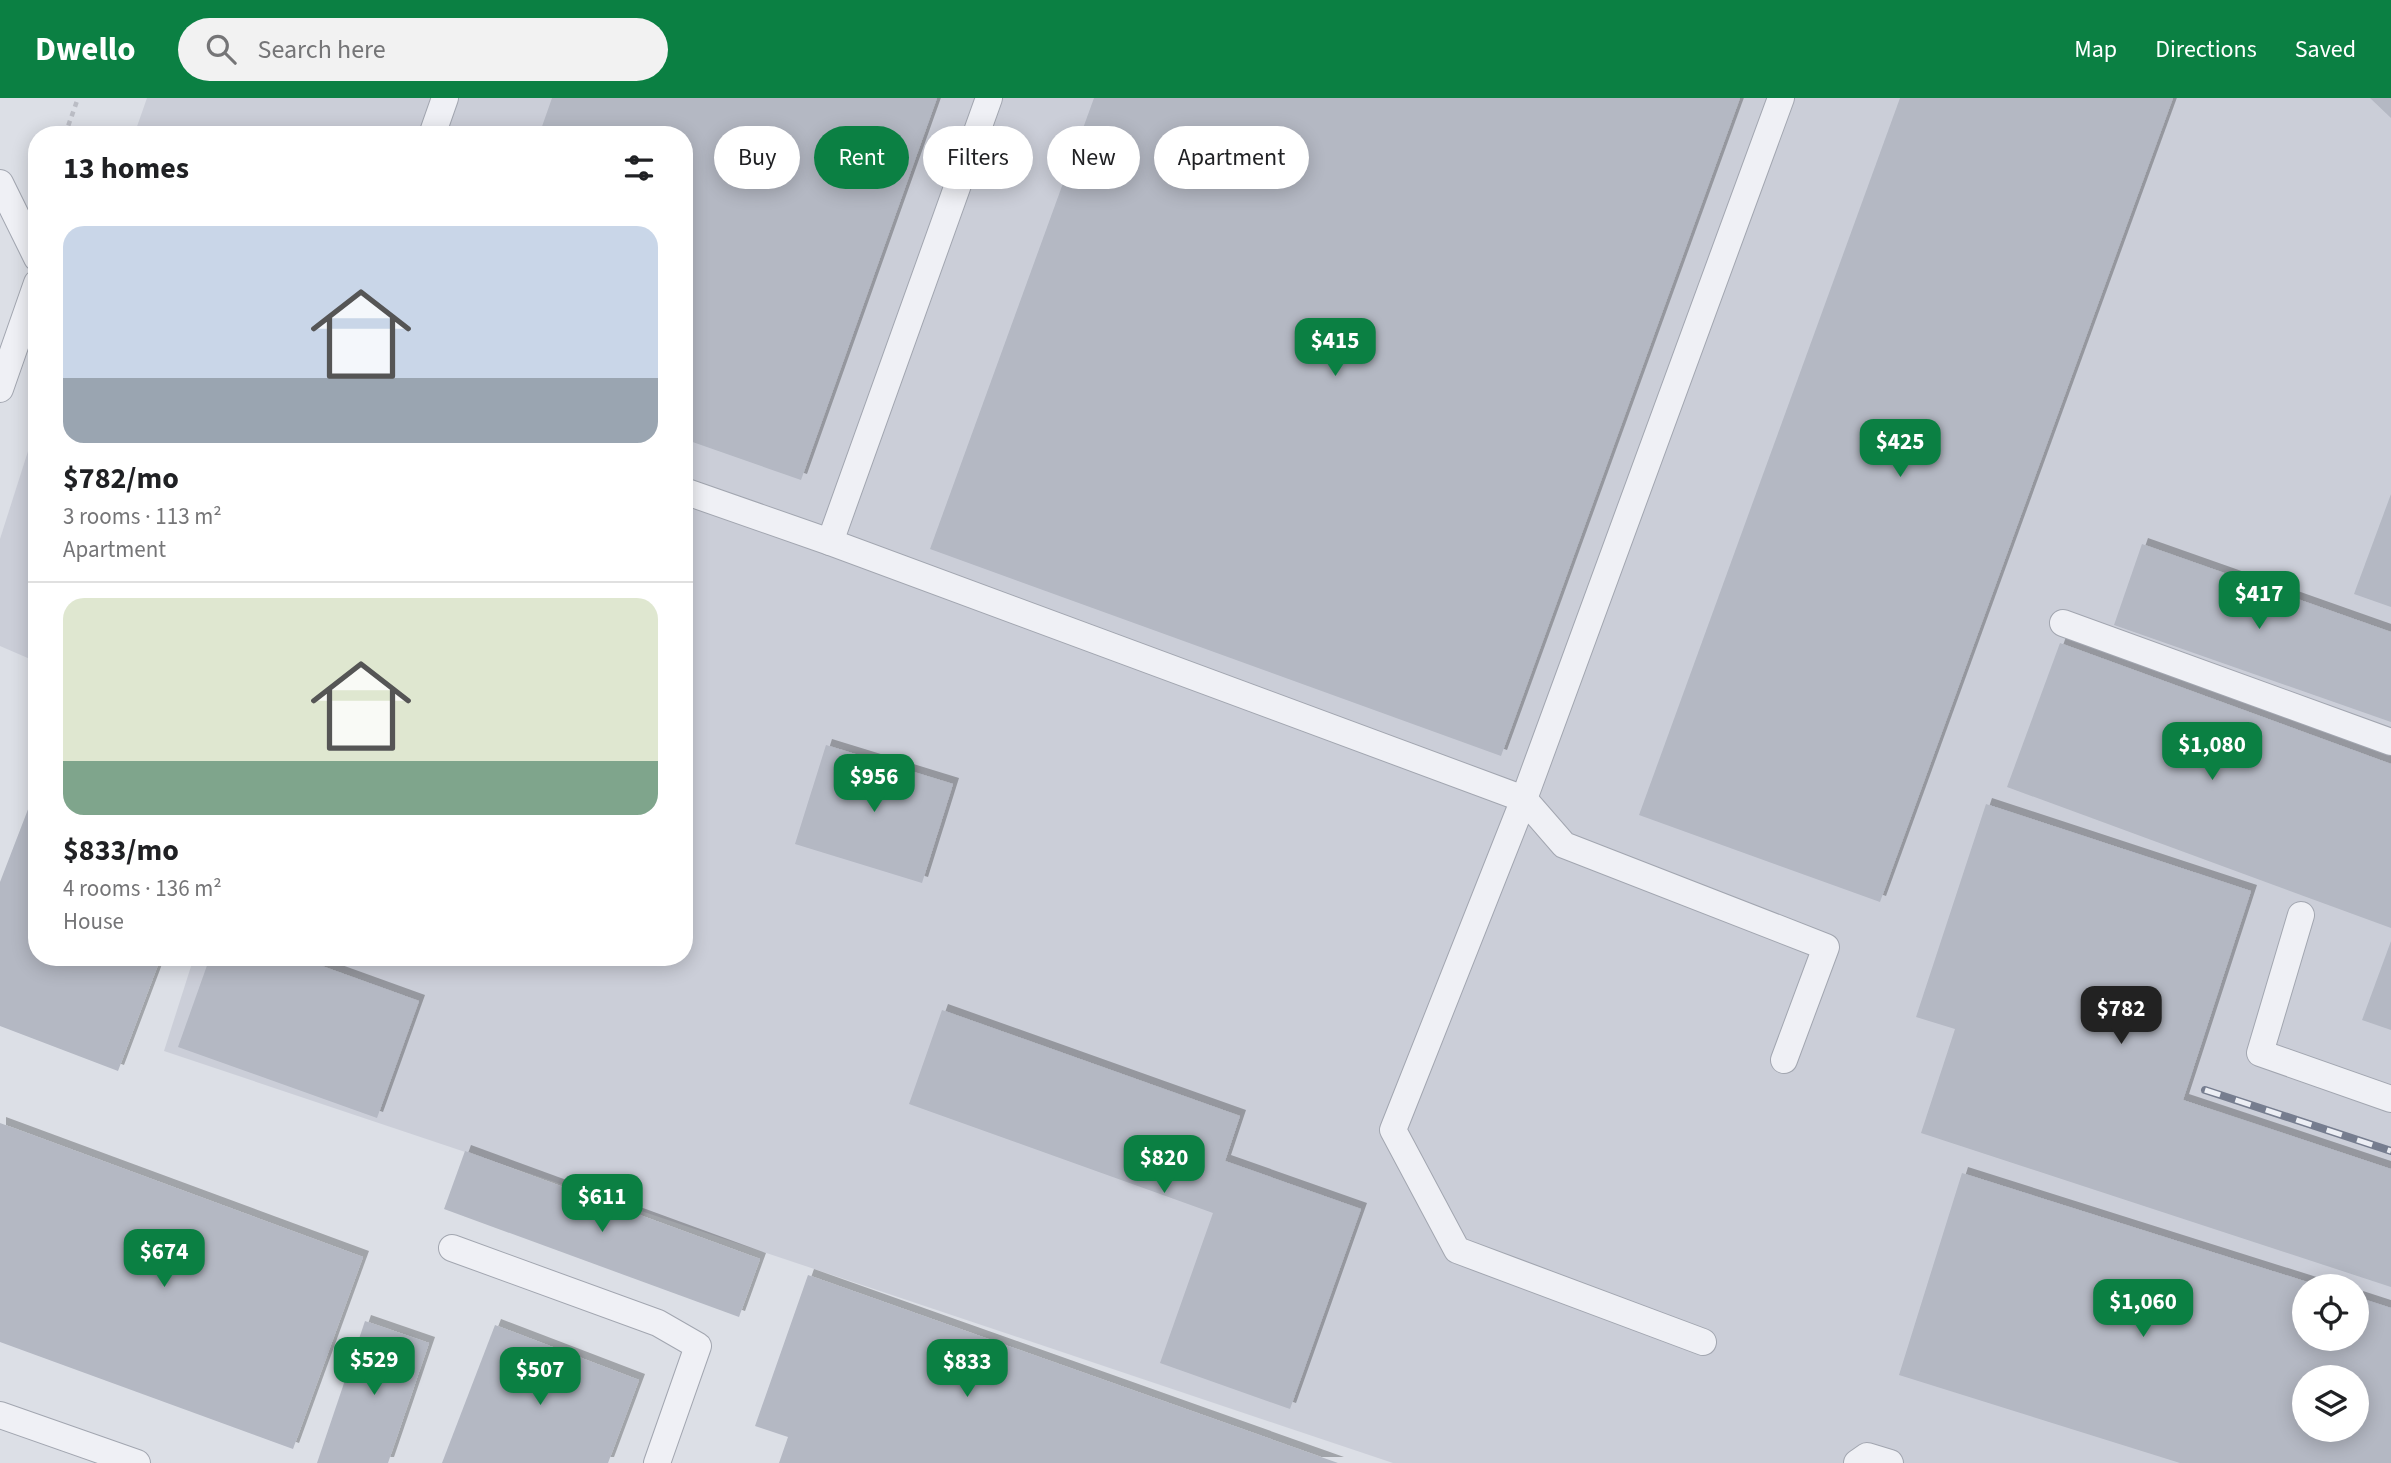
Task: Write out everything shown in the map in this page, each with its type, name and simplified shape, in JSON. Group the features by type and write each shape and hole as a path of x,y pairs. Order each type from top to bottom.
{"lane":[{"path":"435,126 445,98"},
{"path":"830,541 989,98"},
{"path":"1703,1342 1457,1250 1394,1130 1524,799 1781,98"},
{"path":"0,183 28,240"},
{"path":"0,389 28,309"},
{"path":"693,494 830,541 1524,799 1564,845 1826,947 1784,1060"},
{"path":"2063,623 2391,742"},
{"path":"2301,915 2260,1053 2391,1100"},
{"path":"452,1248 658,1323 698,1346 657,1463"},
{"path":"0,1415 137,1463"},
{"path":"1857,1463 1867,1456 1890,1463"}],"path":[{"path":"68,126 78,98"}],"shaded area":[{"path":"147,98 2391,98 2391,1463 1393,1463 164,1051 191,966 693,966 693,126 137,126"},
{"path":"28,451 28,658 0,646 0,539"}],"building":[{"path":"552,98 937,98 927,126 923,126 923,137 909,177 909,126 814,126 814,189 905,189 801,480 693,442 693,126 542,126"},
{"path":"1094,98 1740,98 1501,756 930,549 1061,189 1140,189 1140,126 1084,126"},
{"path":"1900,98 2173,98 1880,902 1639,815"},
{"path":"2370,98 2391,98 2391,118"},
{"path":"2391,494 2391,607 2354,594"},
{"path":"2142,544 2391,632 2391,722 2114,625"},
{"path":"2060,643 2391,764 2391,928 2007,787"},
{"path":"826,745 953,784 922,883 795,844"},
{"path":"1986,804 2251,891 2183,1100 2391,1169 2391,1287 2369,1280 2369,1274 2351,1274 1921,1133 1955,1029 1916,1017"},
{"path":"28,809 28,966 158,966 118,1071 0,1026 0,882"},
{"path":"2391,941 2391,1030 2362,1020"},
{"path":"207,966 322,966 419,1001 377,1118 178,1047"},
{"path":"942,1010 1240,1116 1225,1161 1361,1209 1290,1409 1160,1363 1213,1213 909,1104"},
{"path":"0,1123 363,1257 293,1449 0,1342"},
{"path":"465,1151 760,1259 739,1317 444,1209"},
{"path":"1962,1173 2292,1277 2292,1351 2369,1351 2369,1301 2391,1308 2391,1463 2180,1463 1899,1375"},
{"path":"808,1275 1338,1463 779,1463 788,1437 755,1426"},
{"path":"365,1321 429,1343 388,1463 317,1463"},
{"path":"495,1325 639,1380 608,1463 442,1463"}],"railway":[{"path":"2205,1090 2391,1151"}]}
